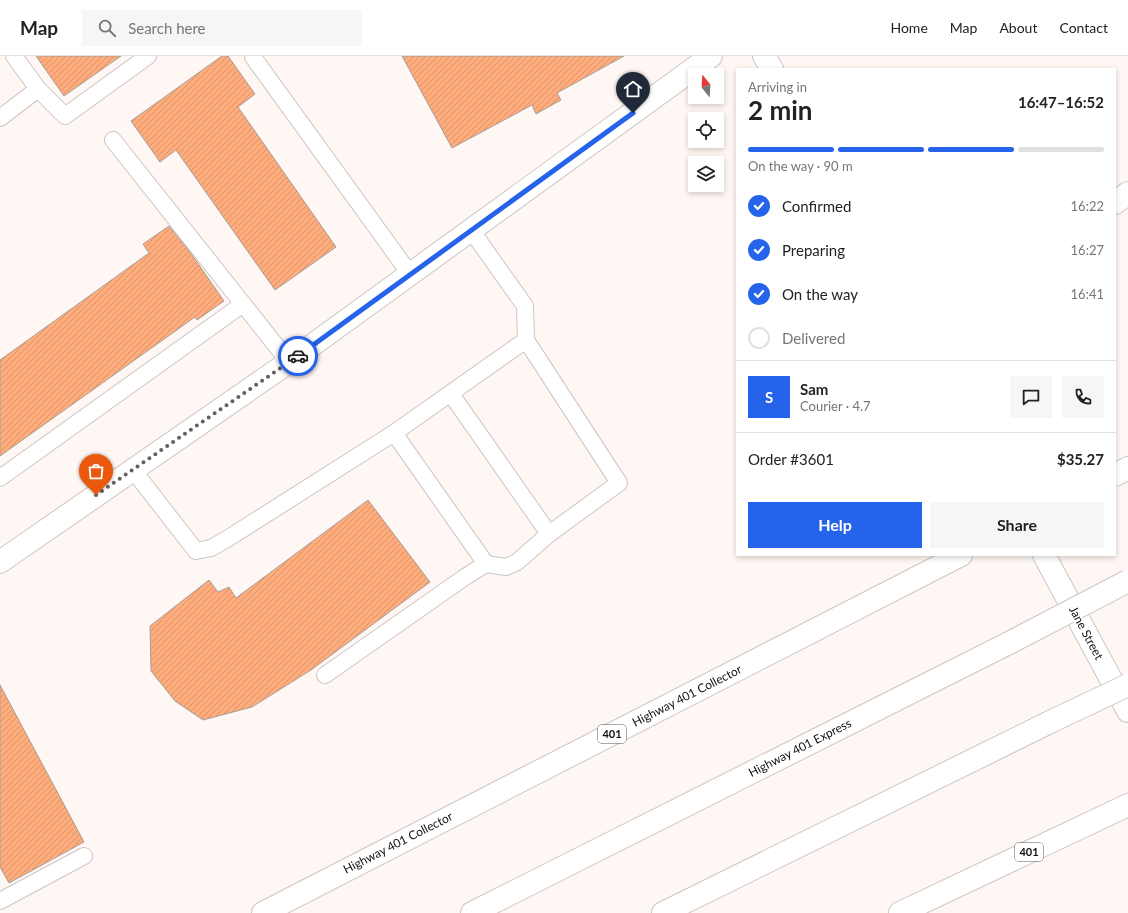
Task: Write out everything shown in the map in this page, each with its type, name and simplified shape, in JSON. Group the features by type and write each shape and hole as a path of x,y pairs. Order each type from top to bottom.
{"main road":[{"path":"0,562 289,362 711,56"},
{"path":"764,56 771,68"},
{"path":"1116,202 1128,193"},
{"path":"1116,474 1128,468"},
{"name":"Highway 401 Collector","path":"263,913 959,556"},
{"name":"Jane Street","path":"1045,556 1128,711"},
{"name":"Highway 401 Express","path":"472,913 1009,643 1128,581"},
{"path":"663,913 1128,685"},
{"name":"401","path":"900,913 1119,809"}],"lane":[{"path":"14,56 38,89 64,116 148,56"},
{"path":"253,57 410,274"},
{"path":"0,118 38,89"},
{"path":"113,140 289,362"},
{"path":"325,675 459,581 486,564 506,567 517,562 549,534 619,483 526,340 525,306 470,230"},
{"path":"0,478 243,304"},
{"path":"133,470 196,551 211,548 228,539 394,433 526,340"},
{"path":"451,394 549,534"},
{"path":"394,433 486,564"},
{"path":"0,901 84,856"}],"building":[{"path":"36,56 121,56 64,96"},
{"path":"222,56 228,56 255,94 238,107 336,247 275,290 176,150 160,162 131,121"},
{"path":"402,56 624,56 557,93 561,100 536,114 532,105 452,148"},
{"path":"169,226 190,252 224,301 197,320 195,317 0,456 0,360 149,253 143,244"},
{"path":"368,500 430,582 311,670 252,707 203,720 175,701 151,671 150,626 209,580 218,592 229,587 236,598"},
{"path":"0,685 84,842 9,883 0,867"}],"way so far":[{"path":"96,495 298,356"}],"route":[{"path":"298,356 633,113"}]}
